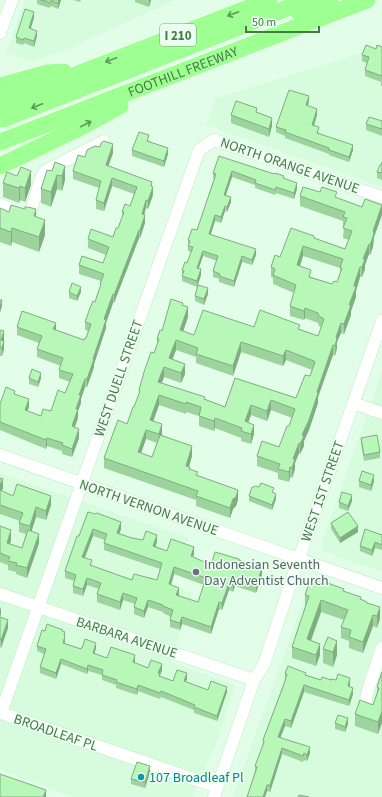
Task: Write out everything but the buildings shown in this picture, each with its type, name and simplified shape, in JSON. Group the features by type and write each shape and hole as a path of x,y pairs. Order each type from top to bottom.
{"highway":[{"name":"I 210","path":"0,104 269,0"},
{"path":"0,118 3,119 53,100 308,0"},
{"path":"45,126 55,108 330,0"},
{"name":"FOOTHILL FREEWAY","path":"0,142 45,126 366,0"},
{"path":"0,166 83,126 191,68"},
{"path":"0,86 47,73 86,70"}],"street":[{"path":"0,33 12,0"},
{"name":"NORTH ORANGE AVENUE","path":"199,150 214,140 382,197"},
{"path":"0,205 25,214 30,213 41,178 46,171 104,141"},
{"name":"WEST DUELL STREET","path":"38,607 199,150"},
{"name":"WEST 1ST STREET","path":"216,792 254,680 264,664 299,558 382,321"},
{"path":"353,403 382,413"},
{"name":"NORTH VERNON AVENUE","path":"0,455 382,588"},
{"name":"BARBARA AVENUE","path":"0,594 254,680"},
{"name":"BROADLEAF PL","path":"38,607 1,713 216,792"},
{"path":"365,704 382,648"}],"shaded area":[{"path":"25,0 175,0 68,49 32,61 6,53"},
{"path":"382,44 382,187 206,125 216,98 341,60"},
{"path":"382,371 382,572 324,552 322,543"},
{"path":"0,473 188,538 171,586 193,593 171,662 235,685 219,737 192,797 73,797 0,770"},
{"path":"309,585 382,610 382,797 233,797"}],"place":[{"name":"Indonesian Seventh Day Adventist Church","path":"196,572"},
{"name":"107 Broadleaf Pl","path":"141,777"}]}
